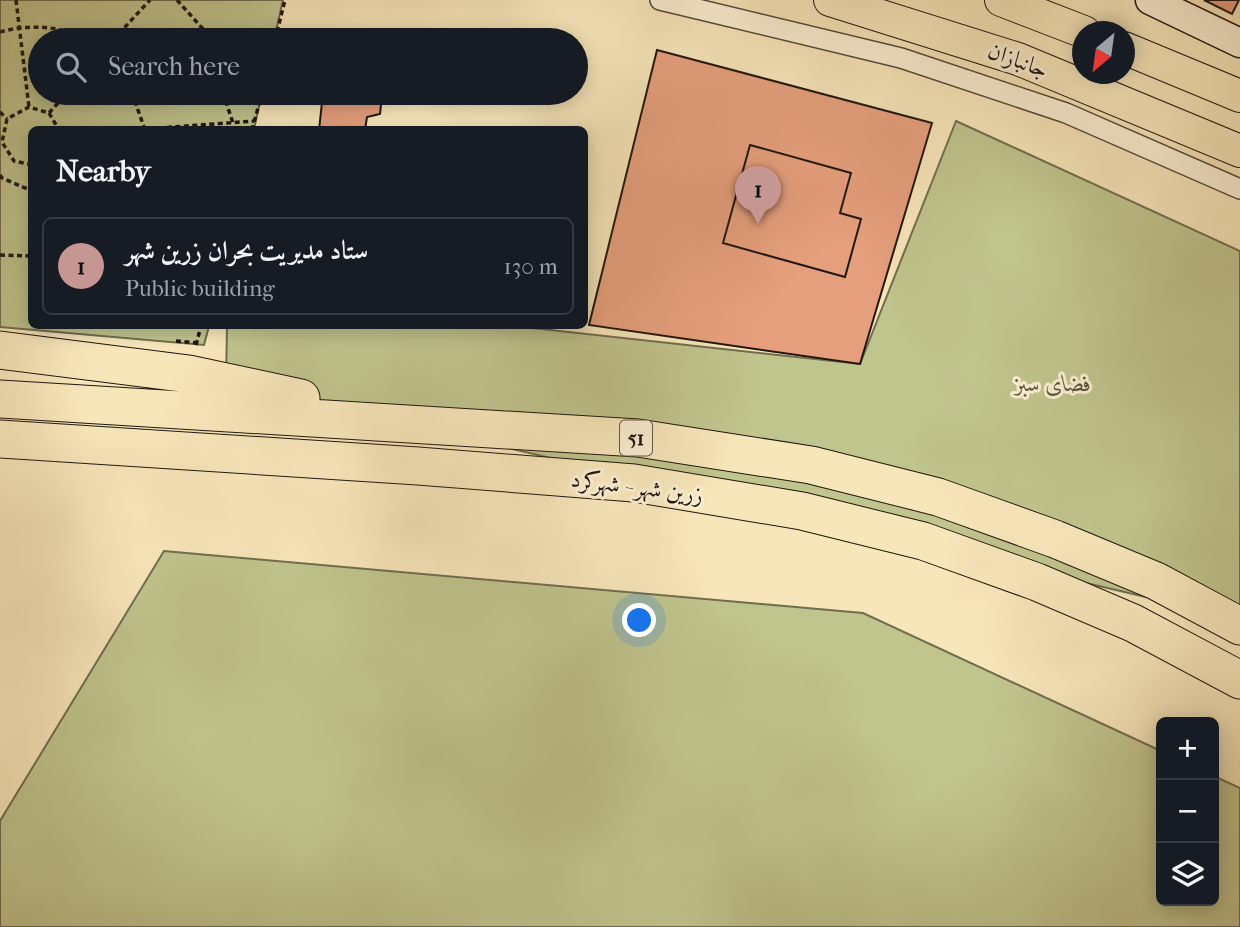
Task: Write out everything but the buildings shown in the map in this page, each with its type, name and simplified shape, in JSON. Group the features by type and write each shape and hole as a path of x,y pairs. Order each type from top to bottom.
{"highway":[{"path":"0,350 189,374 419,423"},
{"name":"زرین شهر - شهرکرد","path":"0,399 638,438 811,465 938,497 1055,539 1156,582 1240,626"},
{"name":"زرین شهر - شهرکرد","path":"0,439 634,483 802,511 923,541 1037,582 1133,623 1240,680"},
{"name":"51","path":"0,445 53,443"}],"main road":[{"name":"جانبازان","path":"831,0 1018,59 1240,151"},
{"path":"1001,0 1072,27"},
{"path":"1150,0 1240,43"},
{"path":"1135,52 1240,96"}],"street":[{"path":"660,0 901,58 1066,113 1240,189"}],"path":[{"path":"16,0 28,99"},
{"path":"124,28 150,0"},
{"path":"177,0 202,28"},
{"path":"278,28 285,0"},
{"path":"0,32 19,27 32,28"},
{"path":"49,113 56,105"},
{"path":"136,105 144,126"},
{"path":"227,105 233,123"},
{"path":"253,126 258,105"},
{"path":"28,164 14,160 1,142 7,119 29,107 49,113 57,126"},
{"path":"0,113 7,119"},
{"path":"189,126 254,121"},
{"path":"1,178 28,189"},
{"path":"0,255 28,256"},
{"path":"197,343 200,329"}],"green space":[{"path":"0,0 283,0 277,28 28,28 28,105 259,105 255,126 28,126 28,329 208,329 204,345 0,327"},
{"name":"فضای سبز","path":"956,121 1240,251 1240,619 226,382 227,329 541,329 860,364"},
{"path":"164,551 863,613 1156,749 1156,906 1219,906 1219,778 1240,788 1240,927 0,927 0,821"}],"place":[{"name":"ستاد مدیریت بحران زرین شهر","path":"758,224"}]}
